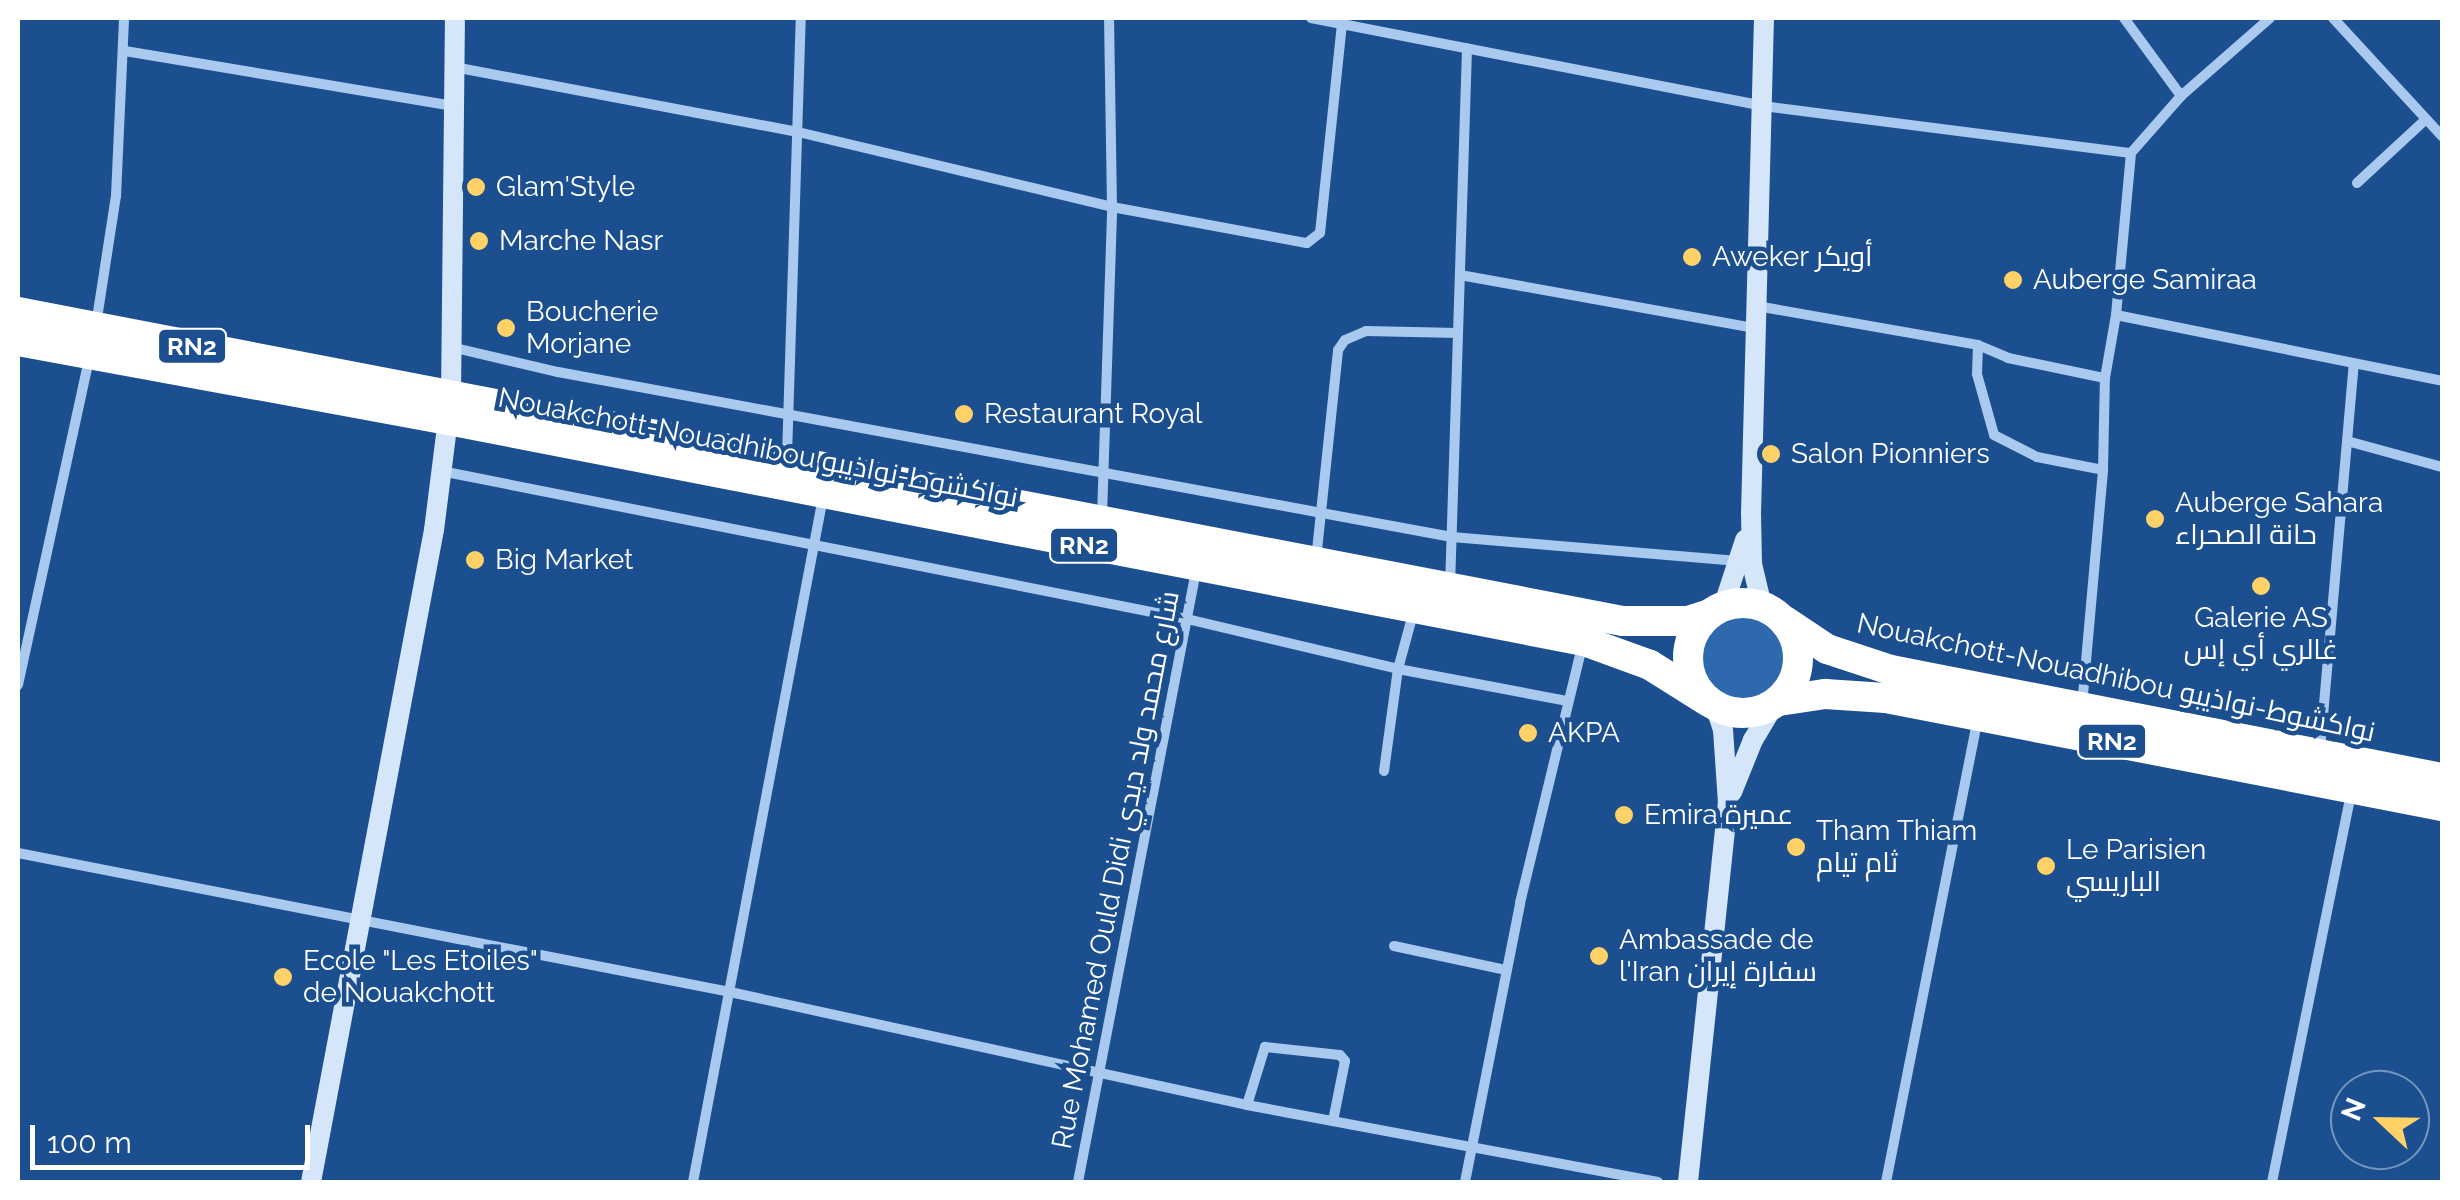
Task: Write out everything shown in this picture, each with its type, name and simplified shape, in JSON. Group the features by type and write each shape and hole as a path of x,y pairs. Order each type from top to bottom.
{"highway":[{"name":"Nouakchott-Nouadhibou نواكشوط-نواذيبو","path":"18,312 93,342"},
{"name":"Nouakchott-Nouadhibou نواكشوط-نواذيبو","path":"18,341 93,342 1100,533 1198,566 1584,641 1650,664 1712,704"},
{"name":"Nouakchott-Nouadhibou نواكشوط-نواذيبو","path":"785,474 824,496 1316,561 1623,620 1688,621 1716,610"},
{"path":"1716,610 1773,613 1793,633 1799,662 1796,676 1776,703 1750,714 1712,704 1697,690 1688,658 1698,626 1716,610"},
{"name":"Nouakchott-Nouadhibou نواكشوط-نواذيبو","path":"1773,613 1827,648 1876,666 2442,778"},
{"name":"Nouakchott-Nouadhibou نواكشوط-نواذيبو","path":"1776,703 1825,694 1886,698 2442,806"}],"street":[{"path":"18,685 93,342 116,196 124,18"},
{"path":"311,1182 362,922 449,408 455,18"},
{"path":"785,474 801,18"},
{"path":"1100,533 1112,207 1108,18"},
{"path":"1311,18 1763,106 2131,153"},
{"path":"1764,18 1752,564 1773,613"},
{"path":"2124,18 2181,96"},
{"path":"2082,707 2102,470 2105,378 2116,315 2131,153 2181,96 2270,18"},
{"path":"2333,18 2442,136"},
{"path":"454,67 798,132 1112,207 1307,243 1317,238 1342,24"},
{"path":"1450,587 1467,48"},
{"path":"125,50 454,106"},
{"path":"2357,183 2425,120"},
{"path":"1460,274 1756,328"},
{"path":"1757,306 1978,345 2008,358 2105,378"},
{"path":"2116,315 2442,381"},
{"path":"1316,561 1338,350 1345,340 1366,331 1458,333"},
{"path":"1978,345 1977,374 1994,435 2036,457 2102,470"},
{"path":"451,347 558,372 1452,536 1739,561"},
{"path":"2320,754 2354,363"},
{"path":"2348,441 2442,467"},
{"path":"441,471 814,544 1051,596 1187,620 1398,669 1568,701"},
{"path":"693,1182 824,496"},
{"path":"1716,610 1739,561 1752,514"},
{"name":"Rue Mohamed Ould Didi شارع محمد ولد ديدي","path":"1078,1182 1198,566"},
{"path":"1384,771 1398,669 1415,609"},
{"path":"1465,1182 1506,970 1584,641"},
{"path":"1728,803 1752,740 1776,703"},
{"path":"1688,1182 1728,803 1723,730 1712,704"},
{"path":"1886,1182 1978,716"},
{"path":"2272,1182 2352,788"},
{"path":"18,853 730,992 1247,1105 1658,1182"},
{"path":"1394,946 1506,970"},
{"path":"1247,1105 1264,1047 1340,1055 1345,1061 1333,1121"}],"shaded area":[{"path":"1745,616 1777,629 1790,661 1777,693 1745,706 1713,693 1700,661 1713,629"}],"place":[{"name":"Glam'Style","path":"476,187"},
{"name":"Marche Nasr","path":"479,241"},
{"name":"Aweker أويكر","path":"1692,257"},
{"name":"Auberge Samiraa","path":"2013,280"},
{"name":"Boucherie Morjane","path":"506,328"},
{"name":"Restaurant Royal","path":"964,414"},
{"name":"Salon Pionniers","path":"1771,454"},
{"name":"Auberge Sahara حانة الصحراء","path":"2155,519"},
{"name":"Big Market","path":"475,560"},
{"name":"Galerie AS غالري أي إس","path":"2261,586"},
{"name":"AKPA","path":"1528,733"},
{"name":"Emira عميرة","path":"1624,815"},
{"name":"Tham Thiam ثام تيام","path":"1796,847"},
{"name":"Le Parisien الباريسي","path":"2046,866"},
{"name":"Ambassade de l'Iran سفارة إيران","path":"1599,956"},
{"name":"Ecole \"Les Etoiles\" de Nouakchott","path":"283,977"}]}
